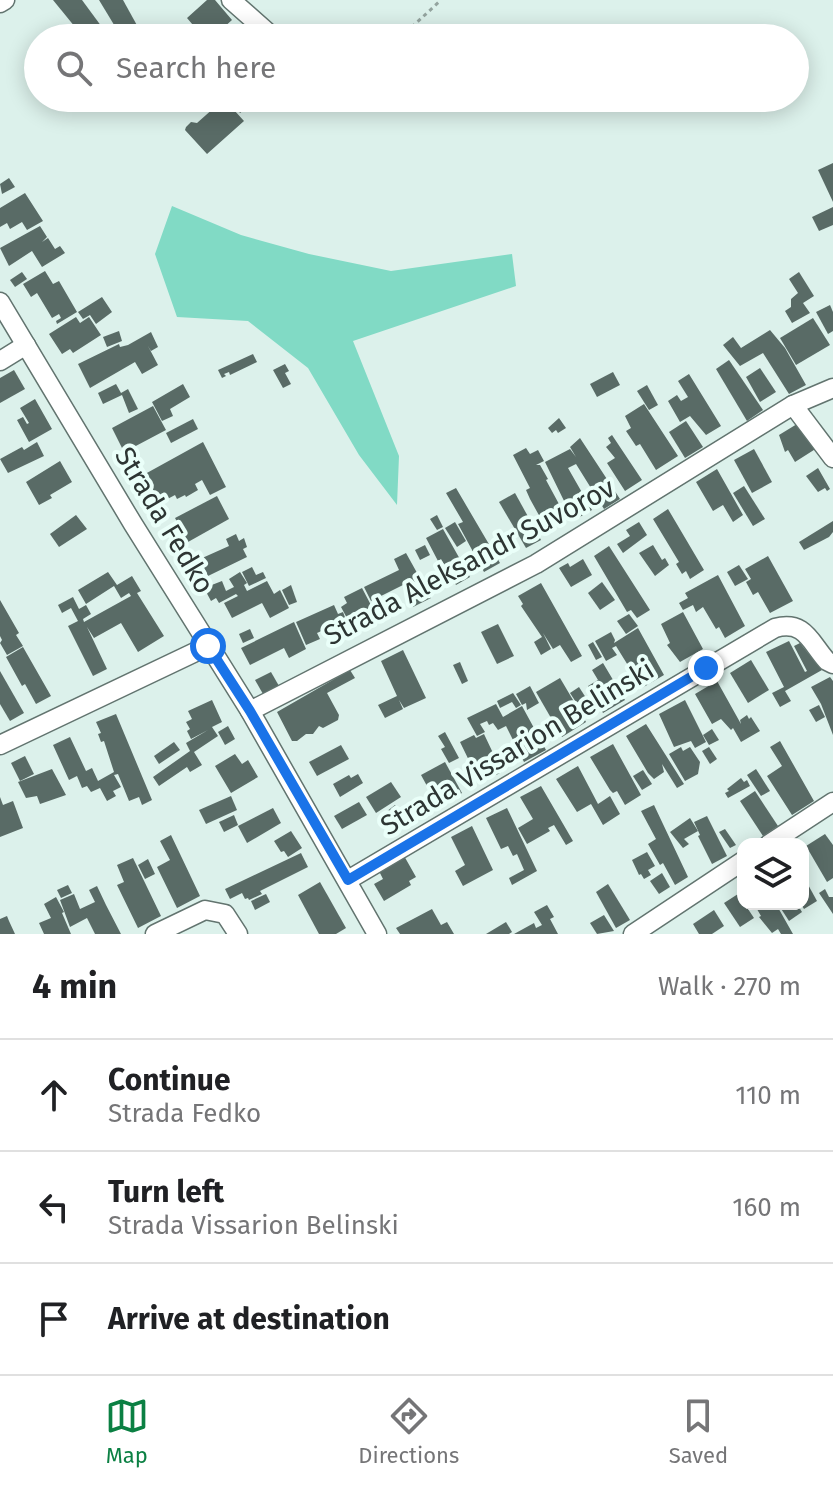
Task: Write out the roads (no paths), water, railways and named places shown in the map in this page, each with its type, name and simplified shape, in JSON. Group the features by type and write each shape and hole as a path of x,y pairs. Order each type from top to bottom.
{"street":[{"path":"0,3 5,0"},
{"path":"231,0 258,24"},
{"name":"Strada Fedko","path":"0,302 250,711 348,880 371,932"},
{"path":"0,361 26,345"},
{"name":"Strada Aleksandr Suvorov","path":"250,711 536,564 793,405 833,388"},
{"path":"793,405 833,458"},
{"name":"Strada Vissarion Belinski","path":"348,880 775,628 787,624 800,628 833,664"},
{"path":"0,745 208,646"},
{"path":"778,838 833,802"},
{"path":"633,934 737,865"},
{"path":"155,934 205,910 225,914 238,934"}]}
